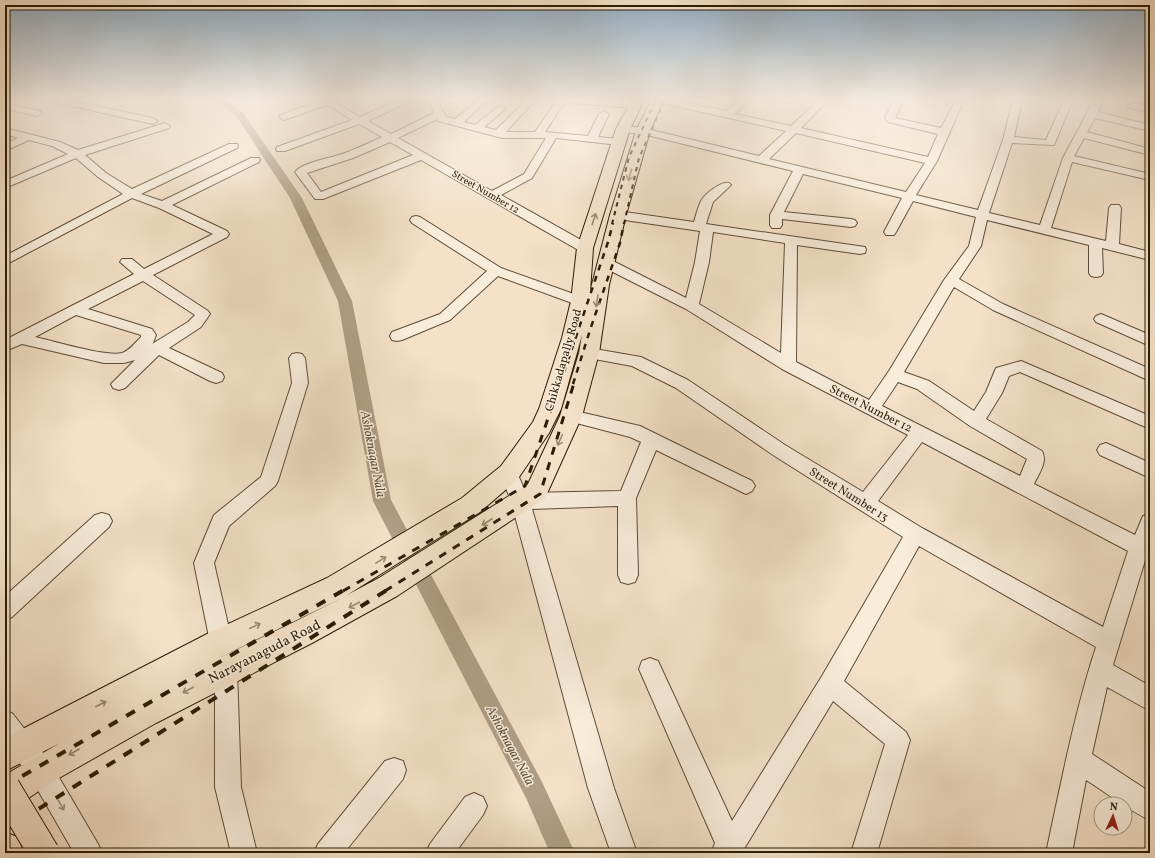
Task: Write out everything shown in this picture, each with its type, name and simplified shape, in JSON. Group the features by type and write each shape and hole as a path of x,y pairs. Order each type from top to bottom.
{"main road":[{"name":"Chikkadapally Road","path":"471,504 508,473 541,427 550,410 572,338 580,301 585,248 619,140"},
{"name":"Chikkadapally Road","path":"520,501 537,491 570,416 589,352 600,285 618,215 640,140"},
{"name":"Narayanaguda Road","path":"5,794 145,712 302,633 388,587 520,501"},
{"name":"Narayanaguda Road","path":"13,750 221,642 336,587 471,504"},
{"path":"5,788 44,853"},
{"path":"5,849 7,853"}],"street":[{"path":"5,148 22,140"},
{"path":"36,342 79,312 143,275 224,234 164,205 131,194 102,175 77,154 56,144 40,140"},
{"path":"8,181 77,154 121,140"},
{"path":"281,149 306,140"},
{"path":"384,140 336,160 307,168 301,172 319,197 419,153"},
{"name":"Street Number 12","path":"396,140 585,248"},
{"path":"492,195 528,176 550,140"},
{"path":"675,140 754,162 799,170 1150,256"},
{"path":"754,162 780,140"},
{"path":"837,140 932,161"},
{"path":"890,232 909,197 932,161 941,140"},
{"path":"872,408 895,375 951,280 975,246 982,215 1008,140"},
{"path":"1009,140 1050,143 1051,140"},
{"path":"1044,231 1068,158 1078,140"},
{"path":"1104,140 1150,152"},
{"path":"5,261 131,194 233,146"},
{"path":"1068,158 1150,177"},
{"path":"164,205 254,160"},
{"path":"776,237 776,215 799,170"},
{"path":"691,306 702,262 703,226 707,201 726,185"},
{"path":"1112,247 1115,208"},
{"path":"618,215 703,226 860,250"},
{"path":"776,215 851,223"},
{"path":"416,220 496,271 580,301"},
{"path":"788,365 791,239"},
{"path":"1095,243 1096,273"},
{"path":"119,384 136,366 157,348 198,322 203,314 143,275 127,262"},
{"name":"Street Number 12","path":"606,263 691,306 788,365 1024,486 1139,547"},
{"path":"397,336 445,317 496,271"},
{"path":"951,280 998,307 1150,375"},
{"path":"5,346 20,338 79,312 147,332 149,335 148,339 130,355 118,359 98,356 20,338"},
{"path":"1101,319 1150,341"},
{"path":"157,348 216,377"},
{"name":"Street Number 13","path":"589,352 636,361 682,384 779,450 865,504 915,534 1109,642"},
{"path":"221,642 204,563 221,521 269,481 300,383 297,358"},
{"path":"976,421 994,393 1002,372 1021,366 1150,423"},
{"path":"895,375 923,385 976,421 1036,456 1036,461 1024,486"},
{"path":"570,416 634,431 746,486"},
{"path":"865,504 919,433"},
{"path":"628,575 627,498 651,440"},
{"path":"1106,450 1150,471"},
{"path":"508,473 520,501 601,788 624,853"},
{"path":"520,501 563,501 627,498"},
{"path":"5,610 102,521"},
{"path":"1059,853 1078,760 1100,670 1139,547 1150,522"},
{"path":"729,851 830,684 915,534"},
{"path":"650,669 729,851"},
{"path":"226,670 228,787 244,853"},
{"path":"1100,670 1150,699"},
{"path":"830,684 898,740 864,853"},
{"path":"5,722 13,750 42,771 89,853"},
{"path":"1078,760 1150,806"},
{"path":"327,853 394,770"},
{"path":"439,853 474,806"}],"waterway":[{"name":"Ashoknagar Nala","path":"257,140 296,198 345,301 382,501 534,790 563,853"}],"railway":[{"path":"612,224 629,157 637,140"},
{"path":"624,224 639,158 647,140"},
{"path":"560,384 613,223"},
{"path":"573,384 620,243 624,223"},
{"path":"343,591 525,486 560,383"},
{"path":"385,591 540,494 574,383"},
{"path":"5,786 344,590"},
{"path":"5,830 387,590"}]}
